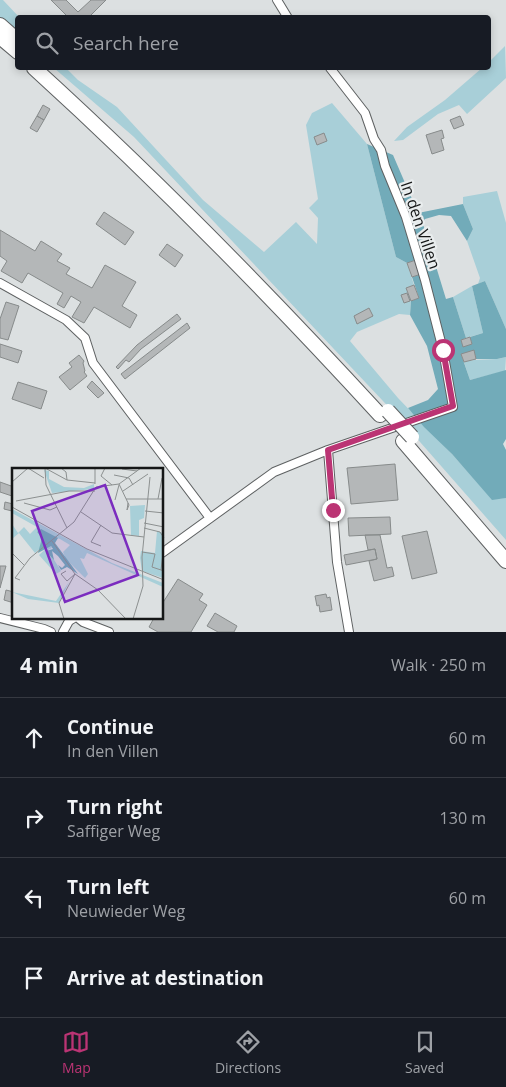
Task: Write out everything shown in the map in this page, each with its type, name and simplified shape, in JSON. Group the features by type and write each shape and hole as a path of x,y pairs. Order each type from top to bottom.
{"highway":[{"path":"0,25 15,38"},
{"path":"0,37 15,50"},
{"path":"36,70 120,148 384,413"},
{"path":"49,70 126,141 258,272 506,548"},
{"path":"407,439 506,561"}],"street":[{"path":"277,0 286,15"},
{"name":"In den Villen","path":"328,450 453,406 443,350 406,217 365,113 332,70"},
{"path":"0,283 66,320 85,338 93,363 210,518"},
{"path":"164,552 274,472 328,450 337,562 349,632"},
{"path":"0,618 51,632"},
{"path":"63,632 71,620"},
{"path":"80,620 110,632"}],"shaded area":[{"path":"0,0 3,0 17,15 15,15 15,33 0,20"},
{"path":"505,46 506,78 467,114 459,105 438,114 403,140 394,141 407,127 445,100 480,70 491,70 491,60"},
{"path":"56,70 68,70 78,80 117,107 203,200 264,252 296,222 317,244 318,218 309,208 318,199 306,125 312,113 332,103 367,144 396,257 407,263 414,285 406,288 411,301 410,315 399,314 357,332 350,341 398,398 492,499 506,498 506,540 399,418 134,137"},
{"path":"367,144 393,155 418,213 463,204 473,229 467,241 451,216 439,215 425,219 423,224 446,299 453,297 466,338 461,340 463,346 472,344 470,337 483,333 472,286 485,281 506,329 506,357 476,359 474,351 461,354 470,380 506,370 506,439 503,444 506,450 506,498 492,500 408,408 428,400 438,389 427,346 410,315 411,301 419,298 412,277 421,274 416,260 407,263 396,257"},
{"path":"497,191 506,223 506,329 485,281 478,284 480,278 467,241 473,229 463,204 463,197"},
{"path":"472,286 483,333 466,338 453,297"},
{"path":"506,357 505,371 470,380 464,362"}],"building":[{"path":"51,0 66,0 78,12 91,0 106,0 91,15 66,15"},
{"path":"43,105 50,109 44,120 37,116"},
{"path":"37,116 44,120 37,132 30,128"},
{"path":"460,116 464,125 454,129 450,120"},
{"path":"442,130 444,138 441,139 444,150 432,154 426,135"},
{"path":"324,133 327,141 317,145 314,137"},
{"path":"104,212 134,232 125,245 96,224"},
{"path":"0,230 35,251 41,241 62,254 57,261 70,268 66,274 92,288 105,265 136,282 122,306 137,315 130,328 94,307 84,323 72,317 81,302 71,296 64,308 57,304 63,293 28,273 22,283 1,271 7,261 0,256"},
{"path":"167,244 183,255 175,267 159,255"},
{"path":"416,260 421,274 412,277 407,263"},
{"path":"414,285 419,298 411,301 406,288"},
{"path":"407,293 410,301 404,303 401,295"},
{"path":"6,302 19,306 8,340 0,338 0,319"},
{"path":"369,308 373,316 357,324 354,316"},
{"path":"177,314 181,319 141,349 129,362 126,360 118,369 116,367 137,345"},
{"path":"187,323 190,328 125,379 121,374"},
{"path":"470,337 472,344 463,347 461,340"},
{"path":"0,344 22,351 18,363 0,357"},
{"path":"474,350 476,359 464,362 461,354"},
{"path":"79,355 84,361 84,372 87,376 70,390 59,377 72,367 69,363"},
{"path":"92,381 104,393 98,398 87,387"},
{"path":"18,382 47,391 41,409 12,399"},
{"path":"395,464 398,500 351,504 347,468"},
{"path":"0,482 12,486 12,496 0,492"},
{"path":"5,502 12,504 12,511 4,509"},
{"path":"390,517 391,534 349,536 348,518"},
{"path":"427,531 437,573 412,579 402,536"},
{"path":"365,535 380,535 387,568 392,567 394,576 374,581 369,561 377,559 375,549 368,550"},
{"path":"375,549 377,559 346,565 344,555"},
{"path":"0,566 6,566 0,588"},
{"path":"178,579 203,594 199,600 207,605 191,632 158,632 149,627 153,620 164,620 164,601"},
{"path":"6,590 12,592 12,602 4,600"},
{"path":"326,594 327,598 330,597 332,610 320,612 315,596"},
{"path":"215,613 237,626 234,632 218,632 207,626"}],"route":[{"path":"333,510 328,450 453,406 443,350"}]}
